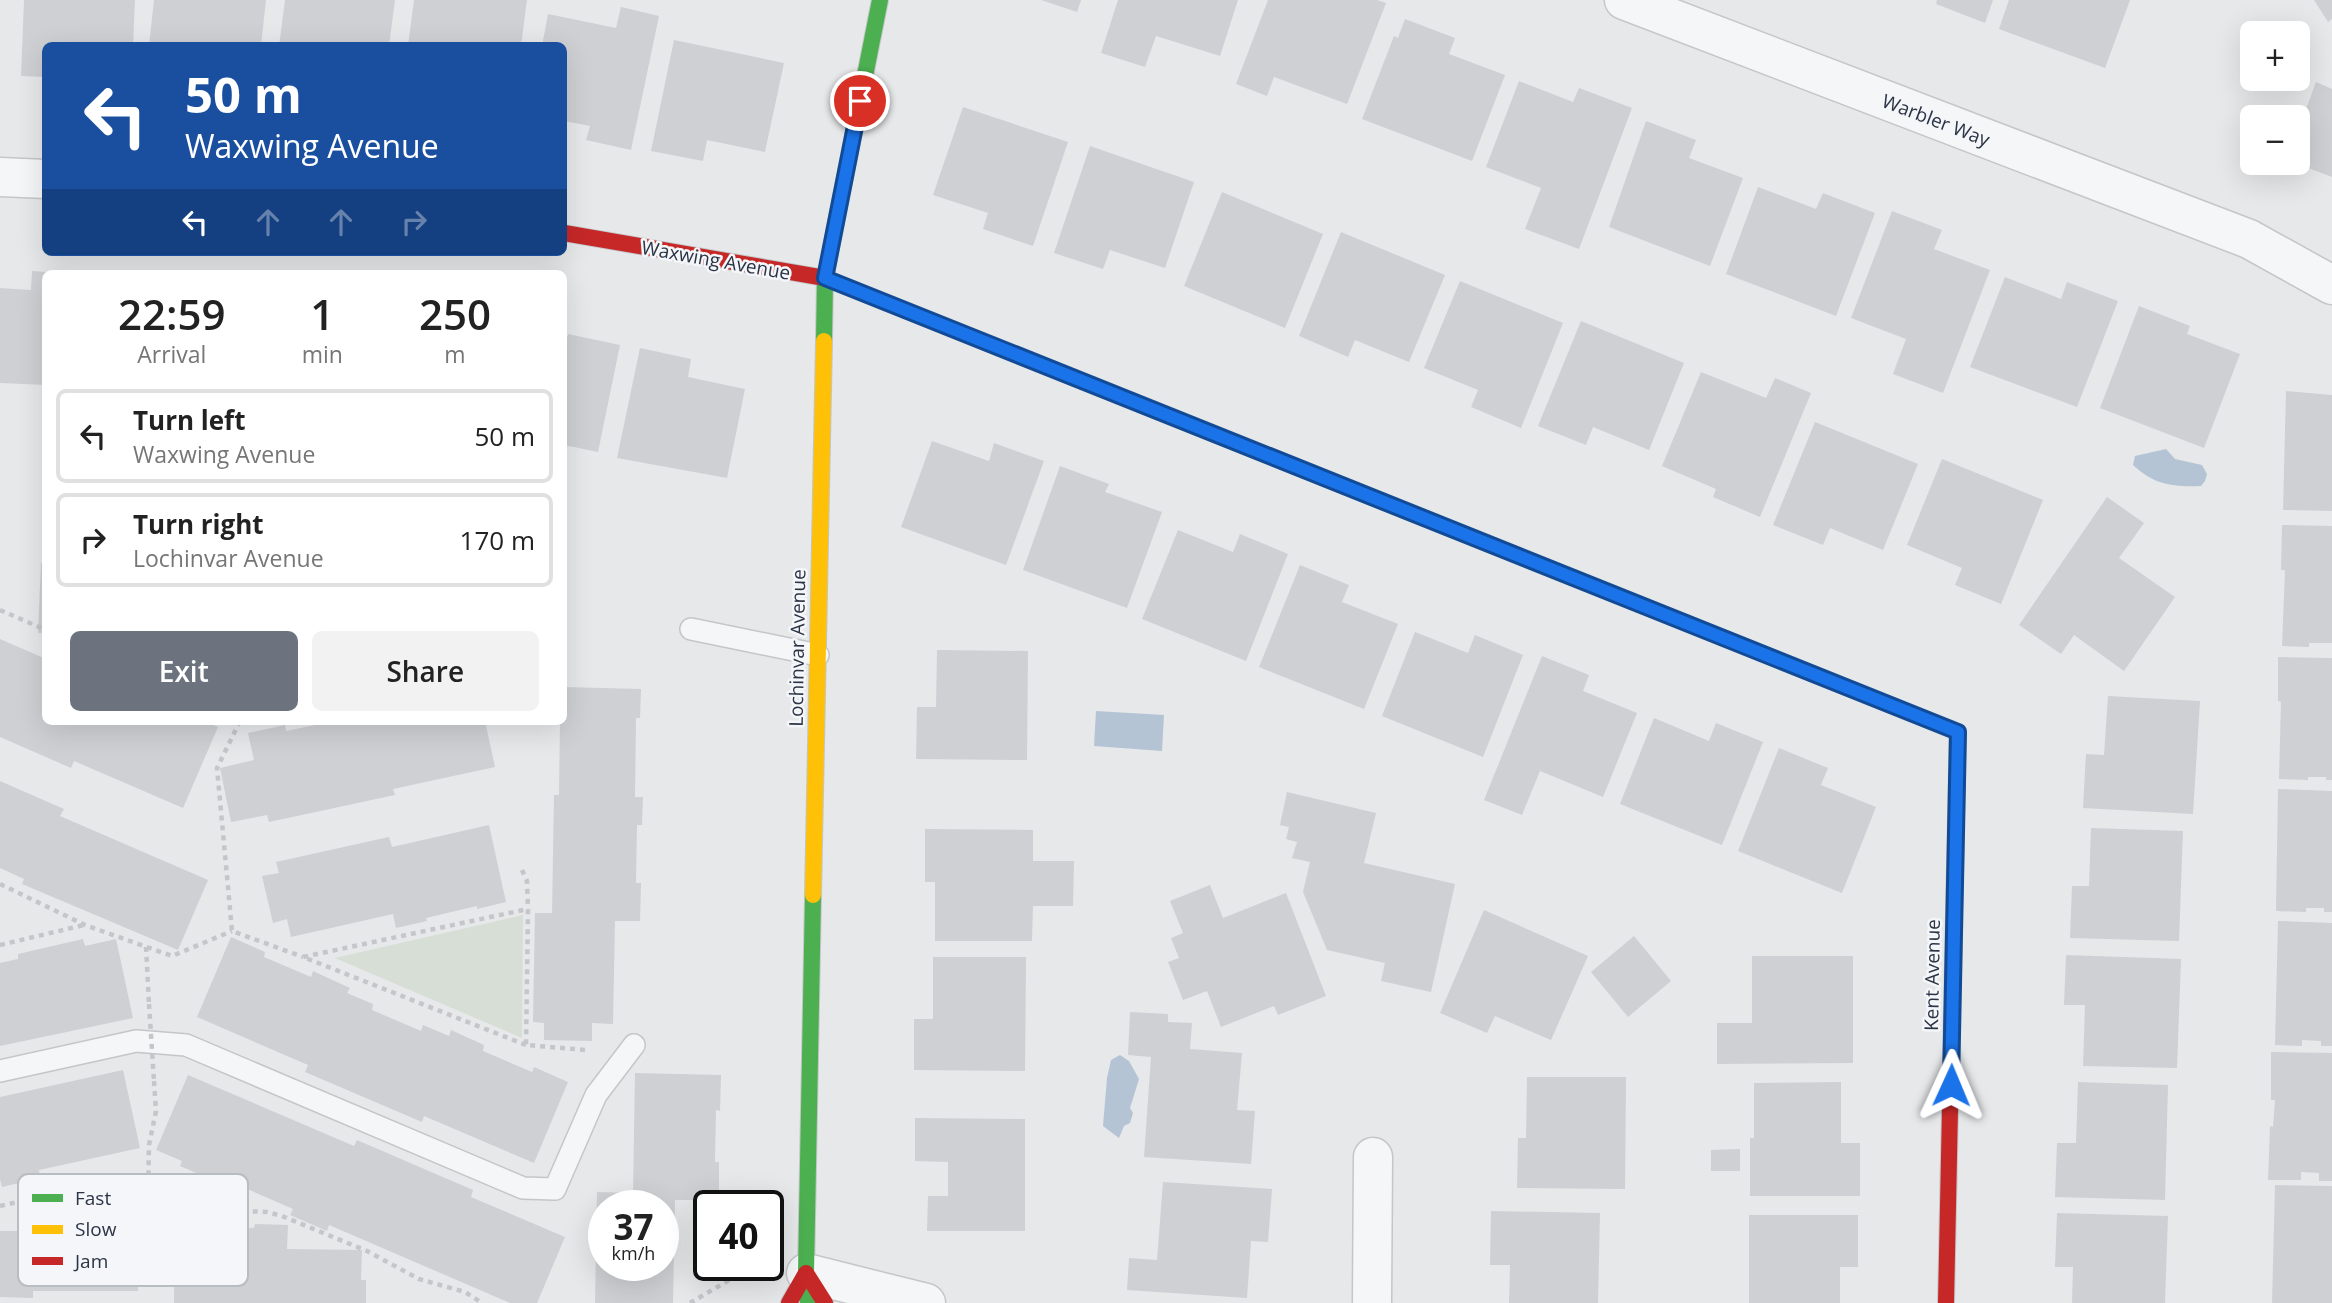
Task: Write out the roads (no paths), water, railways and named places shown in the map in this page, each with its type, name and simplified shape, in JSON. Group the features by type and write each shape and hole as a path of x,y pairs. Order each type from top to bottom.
{"street":[{"name":"Lochinvar Avenue","path":"807,1296 825,278 880,0"},
{"name":"Warbler Way","path":"1624,0 2249,239 2332,285"},
{"path":"0,177 42,179"},
{"name":"Waxwing Avenue","path":"567,234 825,278 1958,732"},
{"name":"Kent Avenue","path":"1946,1303 1958,732"},
{"path":"1371,1303 1373,1157"},
{"path":"807,1296 926,1303"}],"lane":[{"path":"691,629 818,655"},
{"path":"0,1071 136,1041 186,1045 523,1188 555,1189 596,1095 632,1049"}],"water":[{"path":"2166,449 2175,459 2202,465 2207,474 2201,486 2181,486 2157,481 2133,465 2135,456"},
{"path":"1096,711 1164,715 1162,751 1094,746"},
{"path":"1120,1055 1129,1061 1139,1079 1130,1108 1133,1113 1130,1123 1124,1126 1119,1138 1103,1126 1111,1060"}]}
